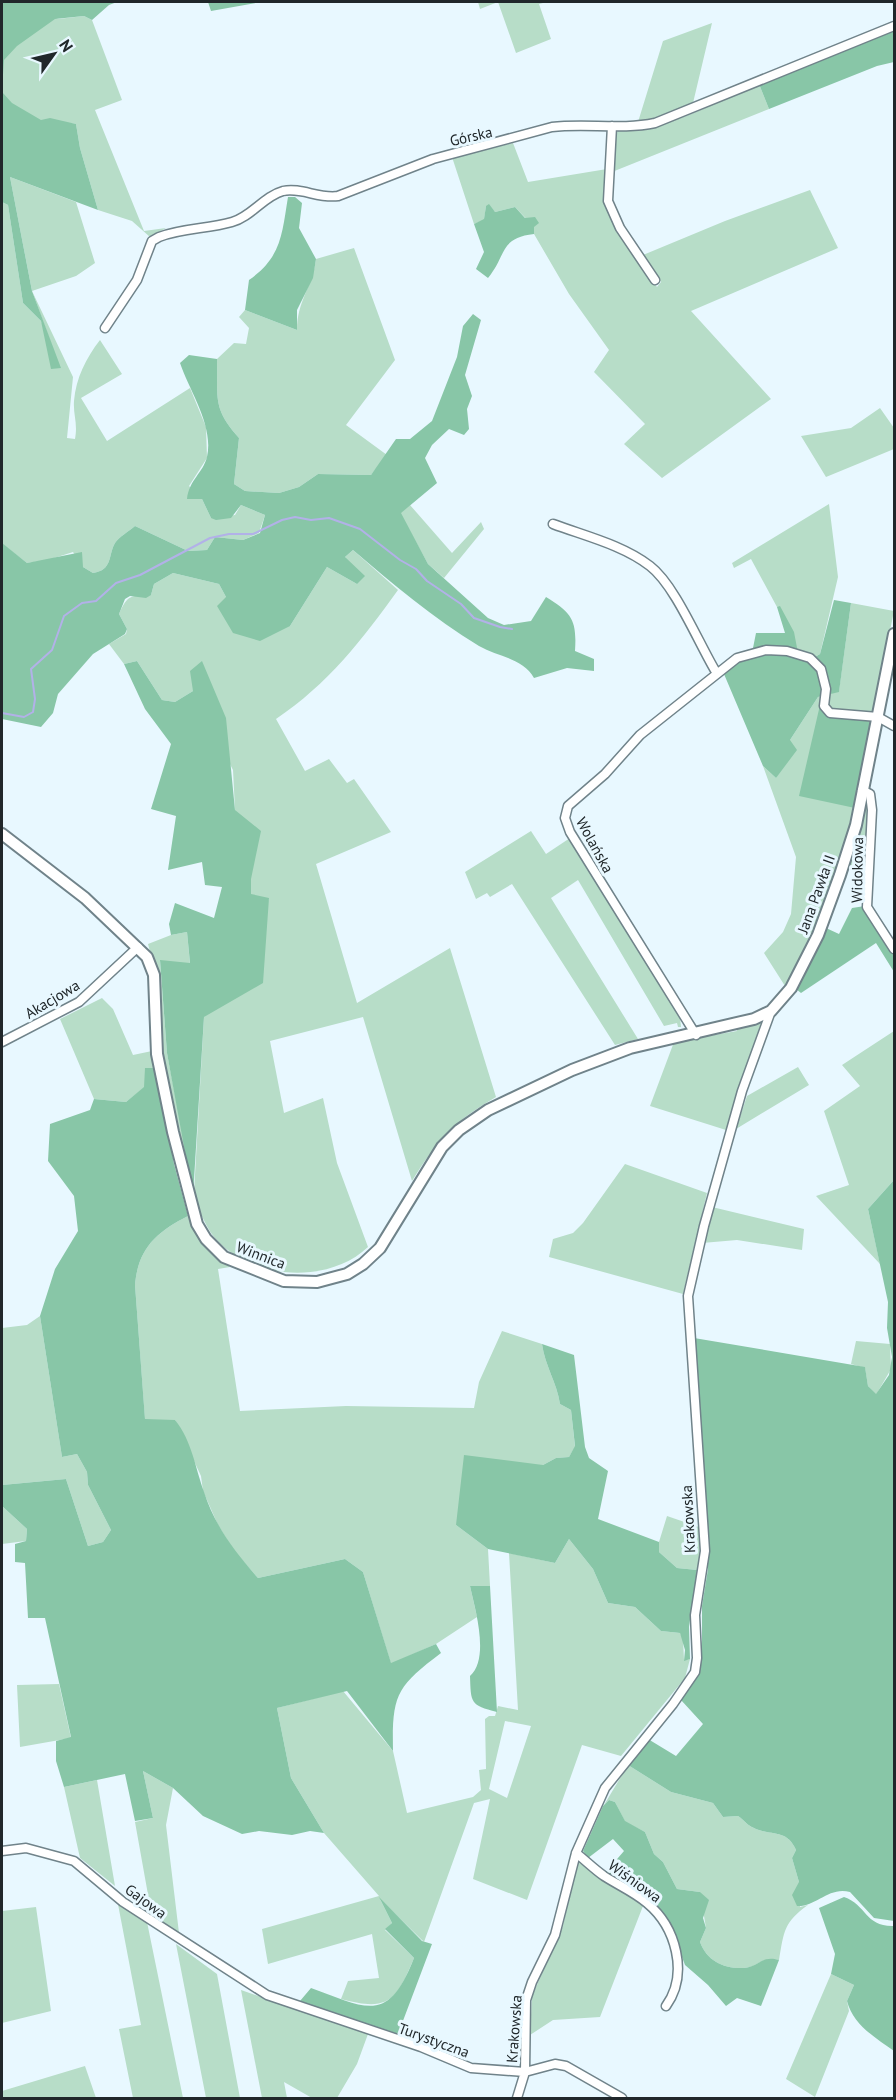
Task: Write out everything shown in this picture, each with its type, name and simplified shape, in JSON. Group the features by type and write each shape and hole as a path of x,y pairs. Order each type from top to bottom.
{"street":[{"name":"Górska","path":"105,328 137,280 152,241 159,237 233,222 255,211 282,192 293,190 326,198 338,196 434,159 552,128 571,125 631,128 655,123 894,26"},
{"path":"612,126 608,201 620,228 656,280"},
{"path":"553,524 626,551 651,566 670,591 716,672"},
{"name":"Jana Pawła II","path":"630,1048 696,1035 754,1019 771,1011 791,988 818,935 856,825 894,634"},
{"name":"Wolańska","path":"696,1035 581,852 565,818 568,806 605,774 640,735 677,708 716,672 737,658 766,650 787,651 810,658 821,669 826,689 824,706 830,713 878,717"},
{"path":"878,717 894,726"},
{"name":"Widokowa","path":"862,790 870,794 872,810 867,907 894,949"},
{"name":"Winnica","path":"2,834 85,897 147,957 153,975 157,1054 176,1144 197,1224 206,1239 224,1257 284,1281 317,1282 347,1274 363,1264 380,1248 442,1147 459,1130 488,1110 572,1070 630,1048"},
{"name":"Akacjowa","path":"2,1042 79,1002 138,947"},
{"name":"Krakowska","path":"517,2098 525,2072 526,2000 532,1982 555,1935 576,1853 605,1788 673,1704 695,1672 697,1658 694,1615 705,1551 688,1296 704,1227 742,1091 771,1011"},
{"name":"Gajowa","path":"2,1851 26,1848 74,1861 123,1902 171,1935 270,1996"},
{"name":"Wiśniowa","path":"576,1853 603,1875 648,1903 669,1928 678,1968 673,1996 666,2006"},
{"name":"Turystyczna","path":"270,1996 421,2047 471,2068 525,2072 555,2064 566,2066 622,2098"}],"green space":[{"path":"2,2 58,19 84,16 92,20 122,100 95,110 144,231 166,228 150,237 132,221 98,210 80,148 76,124 61,122 2,134"},
{"path":"2,2 117,2 109,5 92,20 84,16 55,19 17,46 4,60 2,89"},
{"path":"208,2 261,2 211,11"},
{"path":"478,2 498,2 480,9"},
{"path":"498,2 547,2 539,4 551,39 516,53"},
{"path":"712,23 693,103 662,117 638,122 663,41"},
{"path":"894,29 894,62 877,66 769,109 759,84"},
{"path":"759,84 769,109 612,172 614,136 619,130 655,126 672,121"},
{"path":"2,92 12,103 41,120 50,118 76,124 80,148 98,210 10,177 32,291 61,368 51,369 41,321 23,303 8,205 2,202"},
{"path":"513,143 528,182 607,169 606,207 632,252 657,287 661,282 643,255 725,221 810,190 838,248 691,311 771,399 662,478 624,444 645,424 594,372 609,350 569,294 534,234 534,227 515,207 495,212 486,206 484,220 474,224 452,157"},
{"path":"10,177 76,202 95,263 76,276 32,291"},
{"path":"288,197 295,197 302,203 299,228 316,259 313,278 297,310 297,330 245,310 249,280 268,262 279,243"},
{"path":"2,202 8,205 23,303 41,321 60,368 32,291 73,377 67,438 75,439 74,401 79,376 100,340 122,374 81,398 107,441 190,388 206,427 207,458 189,486 202,499 211,518 235,515 241,505 265,515 259,533 243,540 215,537 207,550 188,551 135,526 115,543 104,569 93,573 83,567 73,552 48,560 27,563 2,544"},
{"path":"489,204 495,212 515,207 525,218 535,217 539,223 534,227 534,234 515,239 509,244 488,278 476,269 484,252 474,224 484,219 486,206"},
{"path":"354,248 395,360 346,425 387,455 371,475 318,474 299,487 279,493 245,491 234,484 239,438 230,428 220,410 217,393 217,359 234,343 246,344 249,328 239,317 245,310 297,330 299,311 316,259"},
{"path":"473,314 481,320 465,375 472,396 467,409 469,429 464,435 449,429 432,445 425,458 437,483 401,513 428,564 488,618 504,625 531,621 546,597 562,608 574,625 575,651 594,659 594,671 567,668 534,678 517,662 486,650 429,612 353,550 345,557 365,576 357,584 327,567 290,626 260,641 233,633 217,606 226,597 219,584 173,573 154,584 151,595 146,598 130,596 125,599 119,614 127,629 125,634 93,654 58,694 53,713 41,727 2,719 2,543 27,563 82,552 83,567 93,573 104,569 115,543 135,526 188,551 207,550 215,537 243,540 260,533 265,515 241,505 231,518 216,520 211,518 202,499 187,499 190,487 205,463 208,445 200,409 180,363 189,355 217,359 217,393 220,410 230,428 239,438 234,484 245,491 279,493 299,487 318,474 371,475 396,439 410,439 432,421 457,357 463,326"},
{"path":"880,408 894,428 894,449 826,477 801,436 851,428"},
{"path":"829,504 838,577 820,654 815,657 798,653 780,607 777,607 751,559 734,568 732,563"},
{"path":"410,505 452,553 481,522 484,529 444,578 428,564 400,513"},
{"path":"353,550 398,590 328,676 276,719 305,771 329,759 347,783 354,779 391,832 316,864 357,1003 450,948 496,1097 468,1115 439,1142 412,1181 363,1017 270,1041 284,1113 323,1098 337,1163 368,1247 351,1260 331,1268 310,1272 287,1272 265,1268 226,1249 211,1233 195,1201 163,1064 158,981 148,944 171,935 187,932 190,964 160,961 167,1053 194,1192 204,1017 269,899 251,895 251,879 235,810 233,770 193,691 175,702 162,700 137,661 124,664 109,644 126,634 127,629 119,614 128,599 134,596 151,595 154,584 173,573 219,584 226,597 290,626 327,567 357,584 345,557"},
{"path":"834,600 851,603 839,692 818,697 790,740 797,750 776,778 763,766 721,667 752,653 756,633 785,633 777,607 780,606 794,632 798,653 815,657 820,654"},
{"path":"851,603 894,611 872,719 830,717 855,808 850,833 826,898 803,954 785,986 764,953 783,932 791,914 796,857 763,766 776,778 790,740 818,697 839,691"},
{"path":"137,661 162,700 175,702 193,691 190,671 202,661 226,718 235,810 261,831 251,879 251,894 269,898 263,983 204,1017 193,1196 167,1053 160,960 190,963 187,932 171,935 169,924 175,903 214,918 222,887 205,885 202,862 168,870 176,816 151,809 171,744 145,709 124,664"},
{"path":"820,705 831,717 872,719 855,808 799,796"},
{"path":"865,794 868,795 867,874 847,869 856,845"},
{"path":"531,831 546,854 570,838 680,1017 681,1027 678,1027 677,1023 664,1026 578,880 551,898 638,1039 615,1045 512,884 490,897 487,893 476,899 465,872"},
{"path":"865,906 894,953 894,972 876,943 801,993 796,989 826,928 839,934 852,908"},
{"path":"102,998 113,1009 133,1055 152,1051 157,1068 145,1087 126,1102 94,1099 60,1019"},
{"path":"762,1020 726,1130 650,1106 674,1042 737,1031 736,1028"},
{"path":"894,1031 894,1180 868,1209 880,1264 816,1196 849,1185 824,1111 860,1086 842,1065"},
{"path":"798,1067 809,1085 736,1129 747,1096"},
{"path":"145,1068 157,1068 174,1164 188,1216 158,1235 145,1252 137,1272 135,1285 145,1419 175,1420 181,1428 214,1516 234,1548 258,1578 345,1559 363,1572 391,1663 436,1644 441,1653 414,1675 400,1694 394,1717 393,1751 347,1691 277,1708 291,1778 324,1833 310,1831 292,1835 259,1831 242,1834 203,1816 173,1788 143,1771 153,1818 135,1821 125,1774 64,1787 56,1761 56,1741 71,1737 45,1618 28,1618 25,1563 15,1562 15,1544 26,1541 27,1529 2,1506 2,1485 66,1479 88,1546 103,1542 111,1530 88,1485 87,1472 77,1454 62,1457 40,1316 55,1269 78,1231 74,1196 48,1161 50,1124 90,1110 94,1099 126,1102 144,1087"},
{"path":"625,1164 707,1193 683,1294 549,1257 553,1239 573,1233 583,1223"},
{"path":"894,1180 894,1921 874,1918 850,1892 836,1892 797,1906 792,1895 799,1882 792,1858 796,1850 788,1838 752,1827 738,1816 723,1817 713,1803 671,1792 628,1765 648,1739 676,1756 703,1724 681,1700 697,1676 702,1640 702,1606 708,1569 694,1338 865,1367 868,1386 876,1394 889,1375 892,1357 887,1328 888,1302 868,1209"},
{"path":"712,1207 804,1229 802,1250 737,1240 702,1243"},
{"path":"188,1216 202,1243 230,1267 218,1269 240,1411 346,1406 474,1408 479,1382 502,1331 542,1344 560,1404 571,1410 575,1447 569,1457 556,1458 543,1465 456,1525 488,1549 490,1586 470,1586 477,1617 436,1644 391,1664 363,1572 345,1559 258,1578 234,1551 218,1525 203,1491 201,1476 175,1420 145,1420 135,1285 137,1272 145,1252 158,1235"},
{"path":"40,1316 62,1457 77,1454 87,1472 88,1485 111,1530 103,1542 88,1546 66,1479 2,1485 2,1328 27,1325"},
{"path":"856,1341 890,1344 891,1369 876,1395 868,1386 865,1368 851,1364"},
{"path":"542,1344 574,1355 585,1447 589,1458 608,1471 598,1519 659,1542 659,1552 677,1568 697,1570 689,1627 690,1659 684,1661 685,1650 680,1633 661,1631 635,1607 608,1603 593,1569 569,1539 555,1563 488,1549 456,1525 464,1455 543,1465 556,1458 569,1457 575,1446 571,1410 560,1404"},
{"path":"2,1506 27,1529 26,1541 2,1544"},
{"path":"667,1516 699,1527 702,1549 697,1570 677,1568 659,1552 659,1542"},
{"path":"569,1539 593,1569 608,1603 635,1607 661,1631 680,1633 683,1639 684,1660 690,1659 685,1678 621,1756 582,1745 527,1900 473,1879 490,1799 474,1803 424,1942 380,1899 392,1923 385,1930 414,1958 402,1984 389,1999 370,2004 341,1999 348,1981 379,1978 372,1934 268,1964 262,1929 379,1896 324,1833 291,1778 277,1708 343,1691 393,1751 407,1813 473,1797 481,1790 479,1770 486,1769 485,1719 495,1716 498,1706 518,1710 509,1553 555,1563","holes":["505,1721 531,1726 507,1798 489,1789"]},
{"path":"470,1586 490,1586 497,1712 477,1705 472,1697 470,1676 476,1668 480,1646"},
{"path":"59,1684 71,1738 20,1747 17,1685"},
{"path":"628,1765 671,1792 713,1803 723,1817 738,1816 752,1827 783,1835 792,1843 796,1850 792,1858 799,1882 800,1907 808,1905 794,1917 786,1928 779,1960 768,1959 744,1968 730,1967 712,1959 703,1949 700,1942 706,1928 700,1892 677,1889 663,1862 654,1854 645,1832 625,1822 615,1802 609,1800 604,1805"},
{"path":"143,1771 173,1788 166,1825 179,1933 152,1917 135,1822 153,1818"},
{"path":"97,1780 115,1886 80,1858 64,1787"},
{"path":"609,1800 615,1802 625,1821 645,1832 654,1854 663,1862 677,1889 700,1892 709,1900 703,1918 706,1928 700,1942 712,1959 717,1963 737,1968 749,1967 768,1959 779,1960 761,2006 737,1998 726,2006 708,1985 685,1965 670,1925 605,1873 624,1851 613,1839 588,1858 583,1851 603,1806"},
{"path":"577,1861 643,1906 600,2017 553,2020 530,2035 532,1996 563,1926"},
{"path":"379,1897 422,1941 432,1944 398,2034 300,2001 311,1988 347,2001 374,2006 385,2002 395,1993 414,1958 385,1929 392,1923"},
{"path":"844,1897 852,1901 877,1923 894,1926 894,2051 873,2036 854,2017 847,2001 854,1985 831,1974 835,1954 819,1908"},
{"path":"117,1899 147,1922 183,2098 133,2098 119,2029 141,2025"},
{"path":"36,1907 51,2011 2,2023 2,1911"},
{"path":"176,1944 217,1974 240,2098 206,2098"},
{"path":"831,1974 854,1985 847,2001 849,2011 815,2097 786,2079"},
{"path":"241,1990 368,2034 357,2064 337,2098 312,2098 284,2082 287,2098 262,2098"},
{"path":"85,2066 96,2098 2,2098 2,2091"}],"waterway":[{"path":"2,713 24,717 33,712 35,699 31,669 52,650 64,616 82,603 96,601 116,583 140,575 210,538 229,534 253,534 282,520 295,517 311,520 329,518 360,529 400,560 416,569 427,581 461,604 474,618 512,629"}]}
